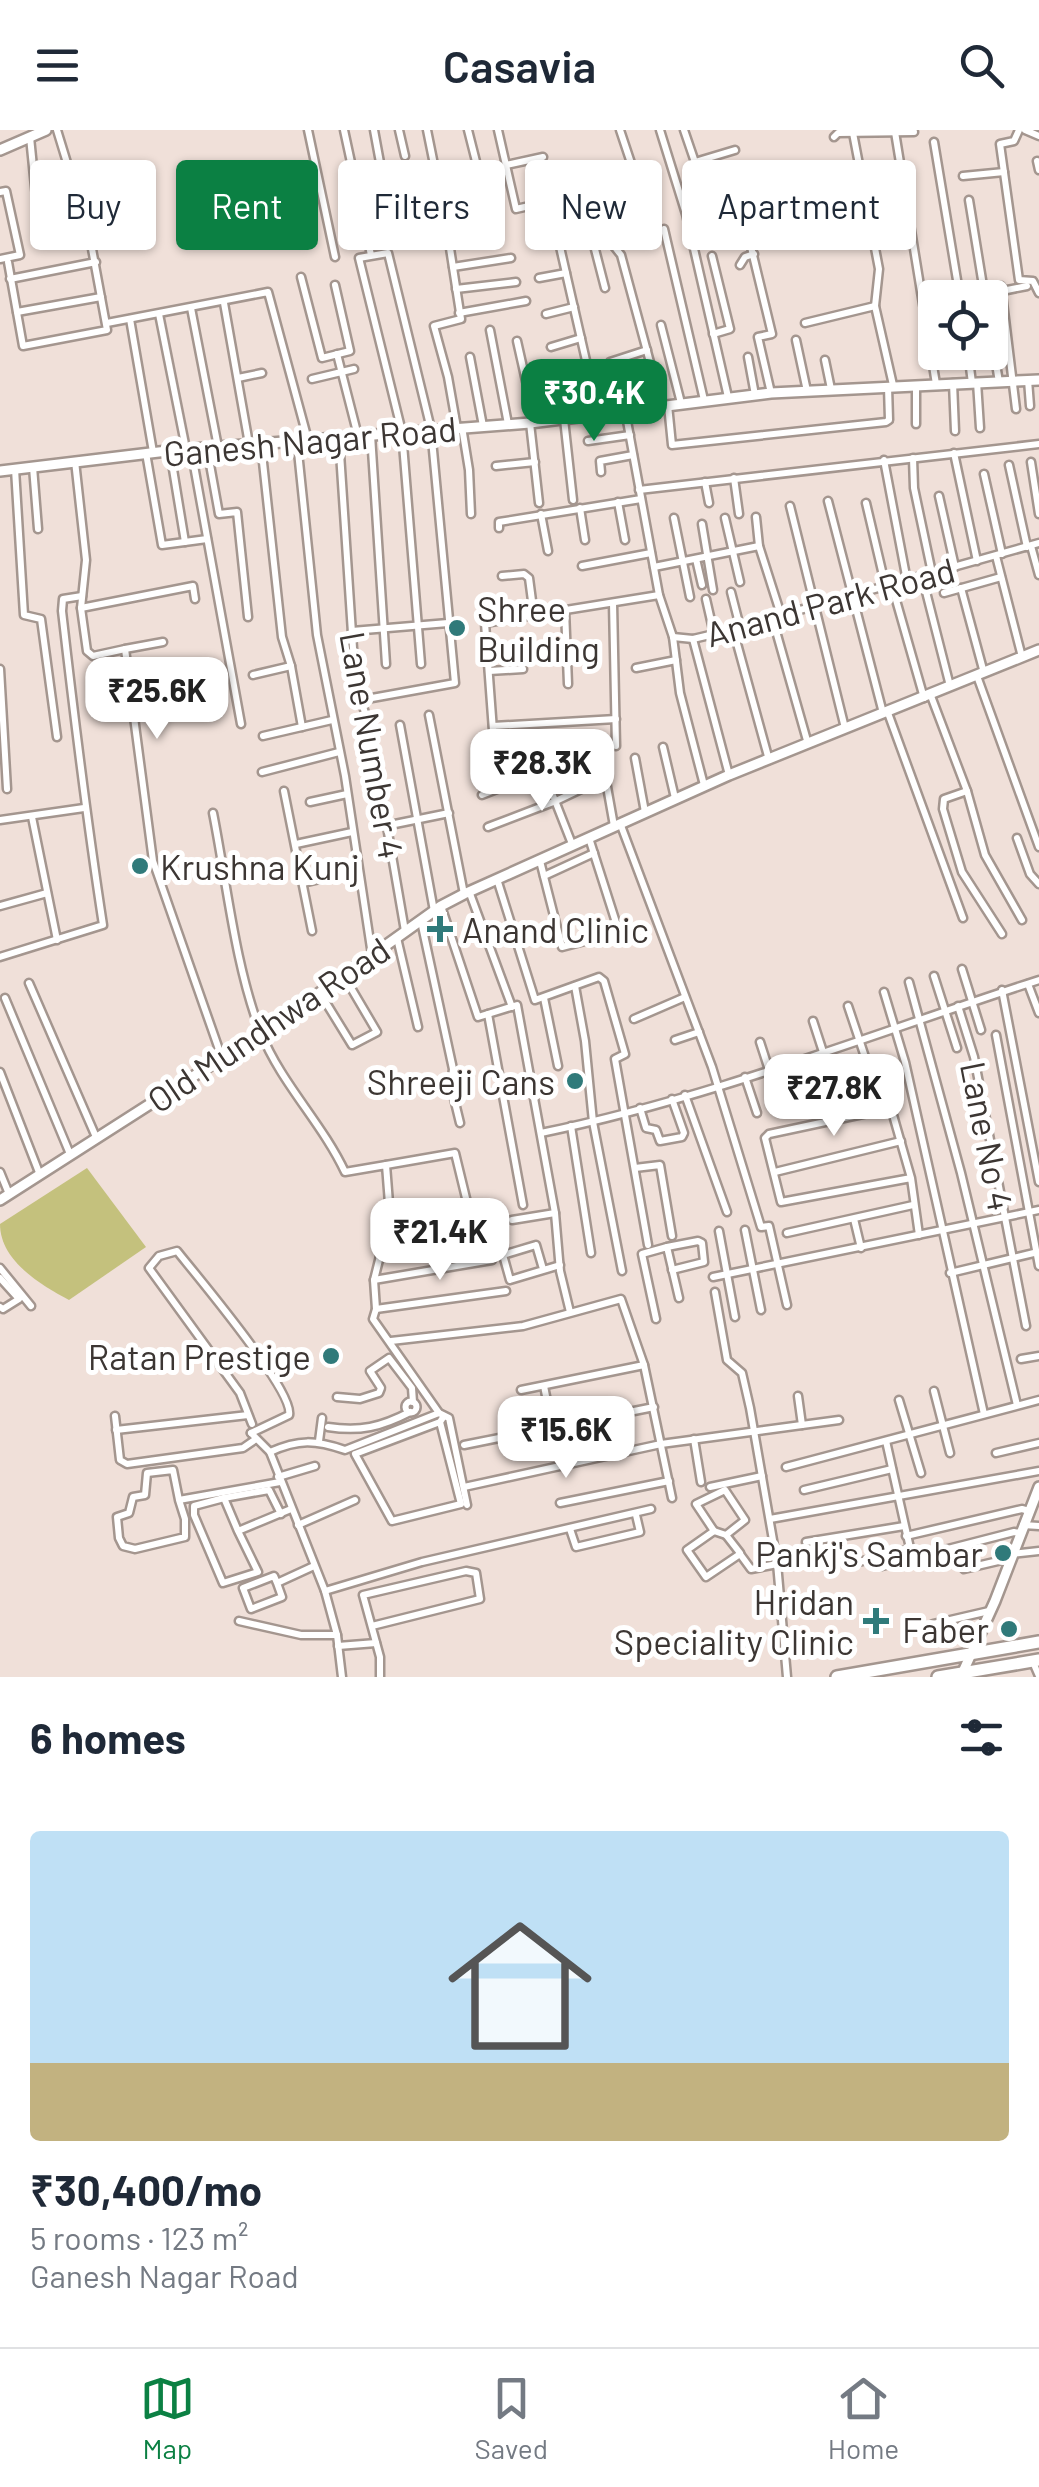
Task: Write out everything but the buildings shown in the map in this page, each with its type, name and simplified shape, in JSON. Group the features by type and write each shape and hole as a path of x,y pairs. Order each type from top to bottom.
{"highway":[{"path":"836,1677 1039,1642"},
{"path":"938,1677 1015,1669 1036,1660"}],"street":[{"path":"0,150 46,130"},
{"path":"0,192 6,190 20,255 4,261 24,346 107,330 96,262 57,130"},
{"path":"308,130 335,257"},
{"path":"344,130 371,255"},
{"path":"374,130 380,160"},
{"path":"398,130 405,156"},
{"path":"427,130 461,319 434,326 469,470 471,514"},
{"path":"468,130 476,160"},
{"path":"510,130 498,131 516,209 525,207"},
{"path":"620,130 630,160"},
{"path":"660,130 686,214 728,398"},
{"path":"684,130 694,160"},
{"path":"1039,136 1022,130 1014,141 1000,144 1019,280 1033,281 1039,292"},
{"path":"895,132 936,384"},
{"path":"837,133 914,132"},
{"path":"604,288 588,226 602,220 612,245 621,255 672,445 886,422 890,386 875,306 879,270 853,133"},
{"path":"30,137 32,160"},
{"path":"934,142 957,280"},
{"path":"702,160 735,150"},
{"path":"506,165 543,157"},
{"path":"964,176 1004,172"},
{"path":"969,200 982,280"},
{"path":"664,229 704,400"},
{"path":"561,250 598,413"},
{"path":"753,250 772,334 758,337 771,393"},
{"path":"361,700 455,683 431,430 388,253 359,258 402,432 421,664"},
{"path":"740,265 744,257 754,254"},
{"path":"712,256 730,330 714,334"},
{"path":"453,267 511,258"},
{"path":"10,279 96,262"},
{"path":"539,278 566,273"},
{"path":"301,277 322,358 350,351 335,285"},
{"path":"456,289 516,282"},
{"path":"1016,409 1002,289 1027,286"},
{"path":"106,322 268,292 303,441 317,635 372,956"},
{"path":"17,312 101,297"},
{"path":"460,313 526,302"},
{"path":"224,303 249,445"},
{"path":"546,314 574,306"},
{"path":"805,323 875,306"},
{"path":"191,308 219,514 237,512 248,617"},
{"path":"159,314 208,539 240,724"},
{"path":"130,319 160,541 165,546 208,539"},
{"path":"661,325 681,402"},
{"path":"490,330 508,424"},
{"path":"551,347 581,338"},
{"path":"517,340 533,422 539,503"},
{"path":"796,340 806,391"},
{"path":"610,362 647,350"},
{"path":"337,354 358,436"},
{"path":"470,357 483,426"},
{"path":"748,357 756,395"},
{"path":"825,360 831,389"},
{"path":"312,380 354,369"},
{"path":"972,370 980,428"},
{"path":"997,370 999,382"},
{"path":"238,378 262,373"},
{"path":"1030,406 1034,380"},
{"name":"Ganesh Nagar Road","path":"0,471 189,449 564,419 771,393 1034,380"},
{"path":"916,384 916,424"},
{"path":"953,384 955,431"},
{"name":"Anand Park Road","path":"625,409 651,553 672,637 692,639 714,634 1032,545"},
{"path":"564,419 573,500"},
{"path":"371,435 386,664"},
{"path":"588,441 630,435"},
{"name":"Lane Number 4","path":"339,438 355,678 371,734 418,1027"},
{"path":"261,444 282,637 292,666 302,727"},
{"path":"500,528 499,522 618,502 705,482 1039,444"},
{"path":"170,451 184,542"},
{"path":"954,452 977,561"},
{"path":"602,472 600,461 633,454"},
{"path":"912,458 914,488 932,573"},
{"path":"884,460 907,581"},
{"path":"76,461 86,560 81,608 88,654 97,656 163,642"},
{"path":"496,466 535,462"},
{"path":"1031,462 1039,514"},
{"path":"1009,465 1039,575"},
{"path":"33,466 38,529"},
{"path":"15,469 24,615 41,618 58,737"},
{"path":"984,474 1001,577 1022,657"},
{"path":"734,478 739,514"},
{"path":"705,482 709,503"},
{"path":"939,496 954,567"},
{"path":"828,500 886,713 963,918"},
{"path":"618,502 624,540"},
{"path":"866,503 889,587 967,791 985,855 1022,920"},
{"path":"790,506 845,730"},
{"path":"580,508 585,540"},
{"path":"541,514 548,551"},
{"path":"756,517 759,546 808,744"},
{"path":"674,518 690,597"},
{"path":"724,518 740,582"},
{"path":"702,524 714,590"},
{"path":"654,567 759,546"},
{"path":"582,566 651,553"},
{"path":"696,559 702,585"},
{"path":"502,576 524,574 528,578 534,616"},
{"path":"922,576 950,688"},
{"path":"944,592 1001,577"},
{"path":"81,608 193,586 195,599"},
{"path":"961,588 981,674 1039,847"},
{"path":"731,592 736,628 769,760"},
{"path":"504,786 494,748 486,624 660,595"},
{"path":"0,945 2,957 103,925 84,808 81,751 62,611 63,599 82,596"},
{"path":"706,599 714,634"},
{"path":"613,603 616,746"},
{"path":"565,610 568,684"},
{"path":"352,630 448,623"},
{"path":"672,637 680,693 704,786"},
{"path":"692,639 728,775"},
{"path":"125,649 153,862 222,1058"},
{"name":"Old Mundhwa Road","path":"5,1198 262,1034 466,892 728,775 1039,650"},
{"path":"636,668 676,660"},
{"path":"254,675 292,666"},
{"path":"0,669 7,790"},
{"path":"488,671 523,669"},
{"path":"667,696 680,693"},
{"path":"429,714 466,892 512,1007"},
{"path":"493,726 616,719"},
{"path":"262,736 332,720"},
{"path":"400,725 438,909 478,1018 517,1006 570,1312"},
{"path":"662,747 675,798"},
{"path":"262,772 339,752"},
{"path":"482,794 588,753"},
{"path":"635,758 645,812"},
{"path":"543,770 572,844"},
{"path":"488,826 604,780 617,824 718,1086 761,1227 769,1226 786,1305"},
{"path":"284,791 312,931"},
{"path":"967,791 944,799 943,809 962,872 1002,934"},
{"path":"310,802 347,794"},
{"path":"0,820 84,808"},
{"path":"213,813 245,978 262,1034 275,1061 332,1145 345,1172 455,1154 473,1233"},
{"path":"384,826 449,813"},
{"path":"32,817 56,940"},
{"path":"296,844 352,832"},
{"path":"540,859 562,947 619,932 588,837"},
{"path":"1017,838 1030,874 1039,884"},
{"path":"544,876 594,853"},
{"path":"302,883 358,870"},
{"path":"497,879 540,999 558,1066"},
{"path":"0,906 47,893"},
{"path":"421,921 453,1069 452,1086 460,1123"},
{"path":"962,968 981,1030"},
{"path":"320,993 352,1046 378,1032 344,976"},
{"path":"934,976 958,1048"},
{"path":"540,999 599,977 604,981 626,1054 615,1059 648,1245"},
{"path":"541,1132 593,1122 718,1086 1039,980"},
{"path":"909,982 1017,1405"},
{"path":"29,983 96,1137"},
{"path":"1028,984 1039,1013"},
{"path":"576,986 593,1122 622,1270"},
{"path":"1002,990 1039,1182"},
{"path":"884,992 984,1414"},
{"path":"634,1018 685,997"},
{"path":"5,998 70,1154"},
{"path":"848,1006 870,1072"},
{"name":"Lane No 4","path":"958,1006 974,1057 1026,1326"},
{"path":"488,1014 523,1204"},
{"path":"813,1020 836,1092"},
{"path":"676,1040 698,1032"},
{"path":"996,1035 1039,1266"},
{"path":"760,1042 778,1101"},
{"path":"791,1062 803,1103"},
{"path":"0,1072 40,1175"},
{"path":"745,1077 757,1112"},
{"path":"686,1095 728,1212"},
{"path":"640,1108 646,1128 656,1130 660,1142 682,1137 672,1099"},
{"path":"911,1178 781,1202 765,1138 892,1108 911,1178 919,1235"},
{"path":"571,1126 591,1253"},
{"path":"775,1172 901,1141"},
{"path":"386,1165 390,1216 374,1280 373,1319 441,1417 461,1504 392,1522 355,1454 441,1417"},
{"path":"634,1168 660,1165 672,1236"},
{"path":"0,1172 5,1198"},
{"path":"787,1233 913,1205"},
{"path":"713,1277 1039,1210"},
{"path":"512,1220 555,1213"},
{"path":"854,1219 861,1248"},
{"path":"745,1230 761,1310"},
{"path":"718,1231 735,1317"},
{"path":"380,1246 485,1232"},
{"path":"656,1319 641,1258 648,1250 698,1240 702,1243 704,1262 672,1270"},
{"path":"543,1269 536,1245 503,1255 510,1280 560,1264"},
{"path":"667,1247 678,1298"},
{"path":"115,1416 120,1460 127,1464 243,1448 254,1431 290,1415 291,1404 275,1378 177,1251 158,1256 149,1268 240,1392 254,1431 266,1441 325,1592 337,1635 342,1677"},
{"path":"950,1273 1038,1252"},
{"path":"374,1280 492,1260"},
{"path":"0,1268 31,1306"},
{"path":"0,1278 19,1299 2,1310 0,1306"},
{"path":"376,1309 506,1291"},
{"path":"715,1292 727,1360 744,1378 777,1562 787,1677"},
{"path":"391,1341 523,1326 622,1299 644,1366 672,1498"},
{"path":"1021,1358 1039,1356"},
{"path":"337,1397 360,1399 379,1393 370,1371 389,1358 412,1388 413,1408 426,1419"},
{"path":"521,1390 644,1366"},
{"path":"544,1386 552,1426"},
{"path":"934,1392 950,1453"},
{"path":"798,1396 802,1425"},
{"path":"900,1400 921,1473"},
{"path":"786,1467 1039,1400"},
{"path":"464,1445 654,1407"},
{"path":"328,1428 356,1431 380,1426 413,1408"},
{"path":"116,1430 248,1415"},
{"path":"319,1441 322,1418"},
{"path":"268,1449 290,1442 319,1441 345,1450 426,1419 449,1418 467,1505"},
{"path":"464,1487 662,1444 839,1420"},
{"path":"694,1439 701,1482"},
{"path":"886,1441 911,1553"},
{"path":"996,1454 1039,1443"},
{"path":"179,1500 279,1480 315,1466"},
{"path":"804,1490 892,1469"},
{"path":"172,1470 179,1500 185,1537 134,1549 123,1546 117,1518 129,1513 132,1496 145,1494 148,1473 172,1470"},
{"path":"770,1519 1039,1471"},
{"path":"710,1486 762,1476"},
{"path":"560,1503 669,1481"},
{"path":"224,1498 258,1572 223,1583 193,1510 197,1504 224,1498 269,1490 280,1514"},
{"path":"726,1535 744,1520 725,1490 696,1504 714,1532 726,1535 749,1569 804,1558"},
{"path":"962,1675 1038,1494"},
{"path":"298,1525 355,1500"},
{"path":"238,1531 291,1509"},
{"path":"325,1592 422,1562 652,1509"},
{"path":"906,1536 1022,1509 1029,1511"},
{"path":"570,1529 576,1547 640,1532 636,1514"},
{"path":"806,1542 904,1526"},
{"path":"855,1563 1039,1526"},
{"path":"714,1532 687,1550 704,1576 740,1554"},
{"path":"964,1569 1039,1552"},
{"path":"882,1566 911,1553"},
{"path":"277,1582 314,1566"},
{"path":"372,1626 480,1599 476,1573 466,1571 395,1590 366,1592 362,1600 376,1642 380,1677"},
{"path":"274,1576 277,1582 282,1597 251,1608 243,1588 274,1576"},
{"path":"932,1624 990,1611"},
{"path":"239,1621 301,1636 337,1635"},
{"path":"338,1646 376,1642"},
{"path":"1036,1660 1039,1676"}],"shaded area":[{"path":"87,1168 146,1247 69,1300 35,1279 14,1260 0,1224"}],"place":[{"name":"Shree Building","path":"457,628"},
{"name":"Krushna Kunj","path":"140,866"},
{"name":"Anand Clinic","path":"440,929"},
{"name":"Shreeji Cans","path":"575,1081"},
{"name":"Ratan Prestige","path":"331,1356"},
{"name":"Pankj's Sambar","path":"1003,1553"},
{"name":"Hridan Speciality Clinic","path":"876,1621"},
{"name":"Faber","path":"1009,1629"}]}
